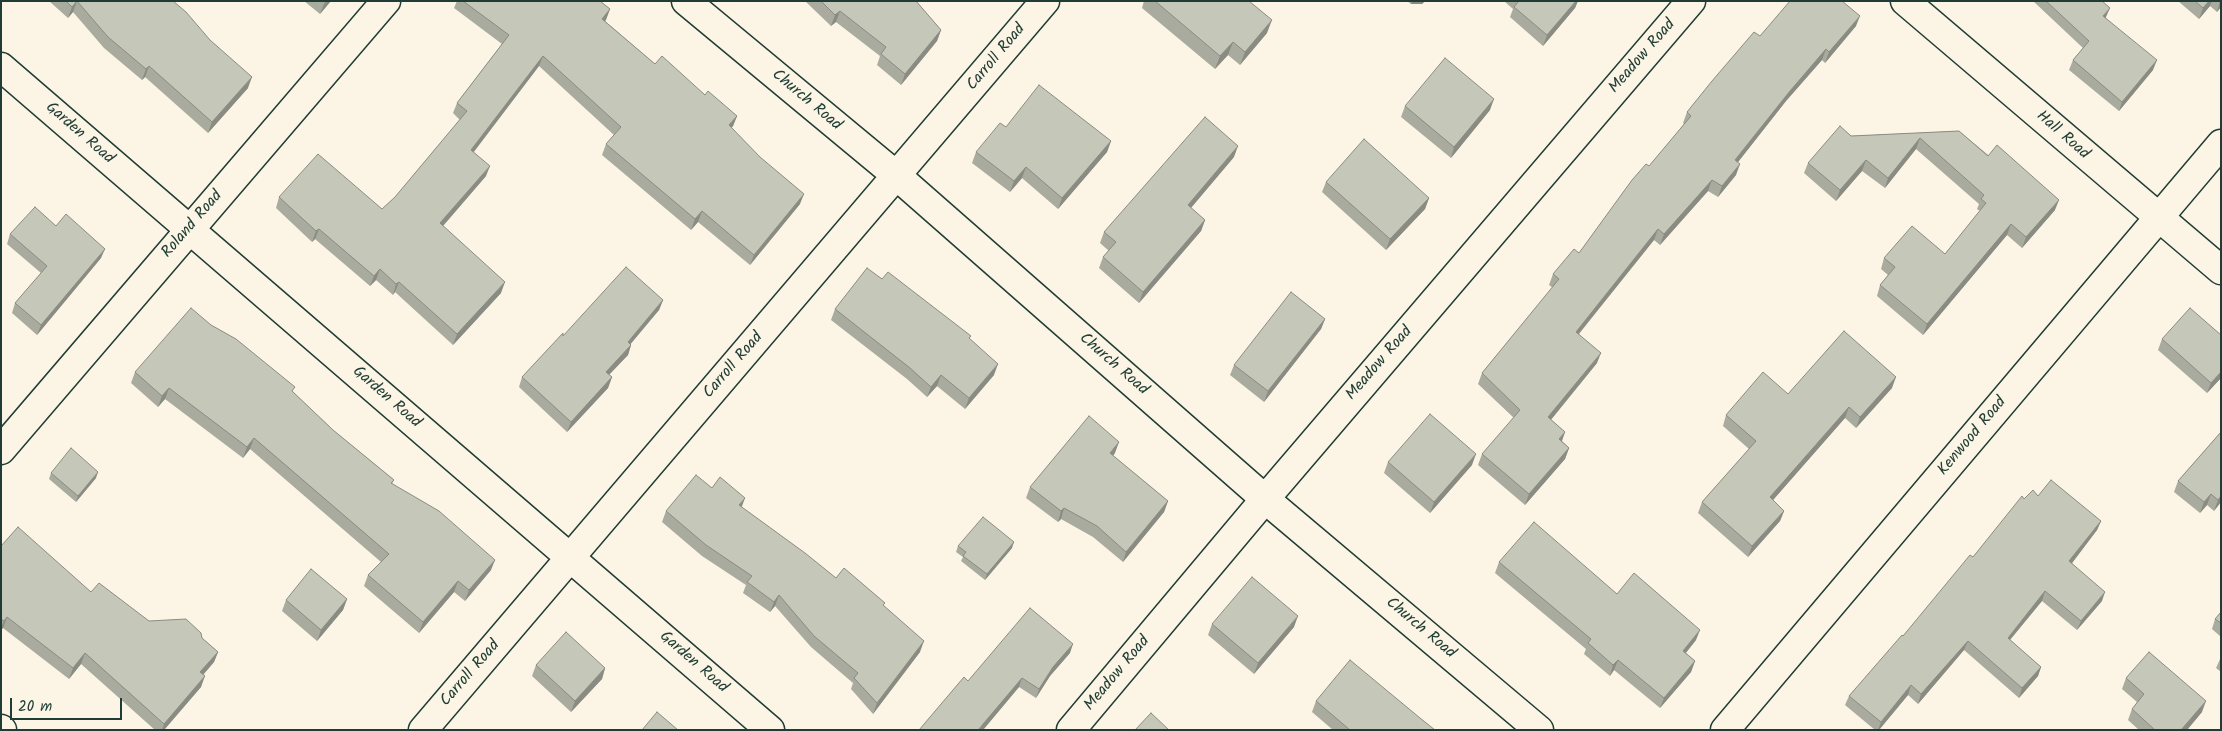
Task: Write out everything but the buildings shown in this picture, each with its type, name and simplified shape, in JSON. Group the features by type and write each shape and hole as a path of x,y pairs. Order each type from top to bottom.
{"street":[{"name":"Roland Road","path":"1,450 386,1"},
{"name":"Church Road","path":"686,1 897,176 1265,499 1539,730"},
{"name":"Carroll Road","path":"423,730 1045,1"},
{"name":"Meadow Road","path":"1072,730 1265,499 1691,1"},
{"name":"Hall Road","path":"1906,1 2221,270"},
{"name":"Garden Road","path":"1,67 770,730"},
{"name":"Kenwood Road","path":"1725,730 2221,144"}]}
